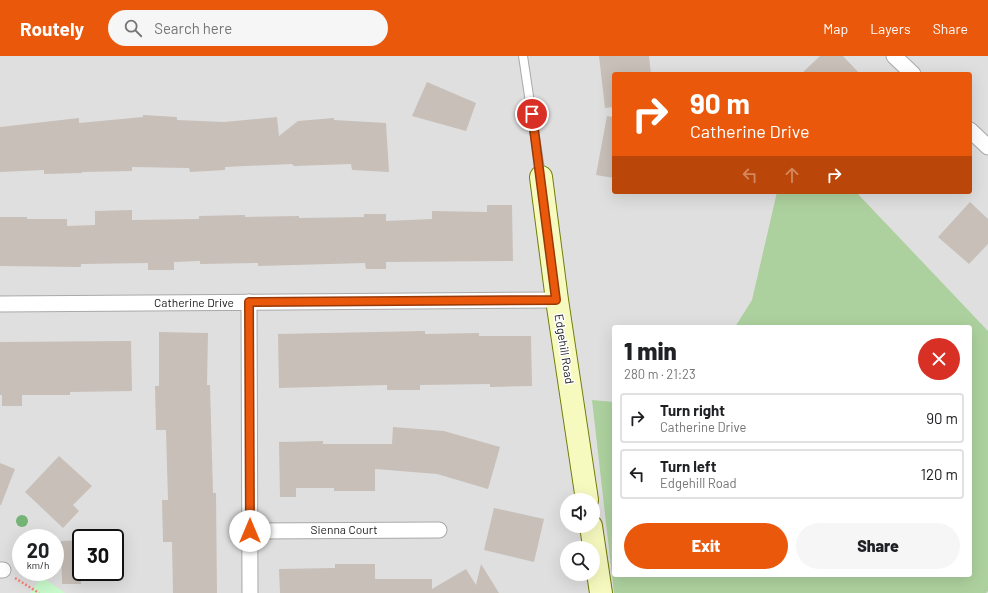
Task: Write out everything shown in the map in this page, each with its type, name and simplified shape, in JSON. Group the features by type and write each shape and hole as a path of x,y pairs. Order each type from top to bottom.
{"street":[{"path":"894,56 911,72"},
{"path":"972,132 988,147"},
{"name":"Edgehill Road","path":"541,177 556,300 586,493"},
{"name":"Catherine Drive","path":"0,304 556,300"},
{"path":"249,302 250,593"},
{"name":"Sienna Court","path":"250,531 439,530"},
{"path":"591,533 601,593"}],"lane":[{"name":"Edgehill Road","path":"524,56 541,177"}],"path":[{"path":"1,570 39,593"}],"shaded area":[{"path":"0,56 988,56 988,593 0,593"}],"green space":[{"path":"777,194 858,194 988,331 988,591 986,593 614,593 612,577 972,577 972,325 736,325 752,300"},
{"path":"592,400 612,402 612,575"},
{"path":"39,581 48,581 65,593 30,593"}],"building":[{"path":"599,56 649,56 651,72 612,72 612,107 605,108"},
{"path":"820,56 843,56 858,72 803,72"},
{"path":"427,82 476,103 466,131 412,116"},
{"path":"143,115 177,117 177,120 224,122 277,117 279,136 298,121 334,118 334,120 386,123 389,172 352,170 351,164 294,166 292,164 225,167 225,170 190,172 189,168 132,167 132,171 82,173 44,174 44,170 0,172 0,127 79,118 79,123 143,117"},
{"path":"607,116 612,117 612,178 596,175"},
{"path":"970,202 988,219 988,244 969,264 938,237"},
{"path":"487,205 512,205 513,261 386,262 386,269 366,269 365,263 258,266 258,263 200,264 200,261 174,262 174,270 148,270 148,263 81,264 81,267 0,266 0,217 67,219 67,226 95,225 95,211 132,210 132,220 199,219 199,216 245,215 245,217 299,216 299,218 364,217 364,214 386,214 386,221 432,219 432,211 487,212"},
{"path":"425,331 425,334 479,333 479,336 531,336 532,386 490,387 490,384 420,385 420,390 387,390 387,385 279,388 278,334"},
{"path":"159,332 208,333 207,385 210,385 213,493 216,493 217,593 173,593 172,542 163,542 162,500 168,500 166,430 156,430 155,386 159,386"},
{"path":"131,341 132,391 70,392 70,395 22,395 22,406 2,406 2,395 0,395 0,342"},
{"path":"393,427 444,431 500,447 488,489 437,474 375,469 375,491 334,491 334,488 296,488 296,497 280,497 279,442 323,441 323,444 392,444"},
{"path":"59,456 92,486 73,505 79,511 63,528 25,492"},
{"path":"0,463 15,469 1,505 0,505"},
{"path":"494,508 544,519 534,562 484,550"},
{"path":"72,540 72,581 81,581 81,584 62,584 62,581 64,581 64,541"},
{"path":"335,564 375,564 375,579 432,579 432,589 466,569 476,585 481,564 499,593 280,593 279,569 335,568"}],"route":[{"path":"250,531 249,302 556,300 532,114"}]}
